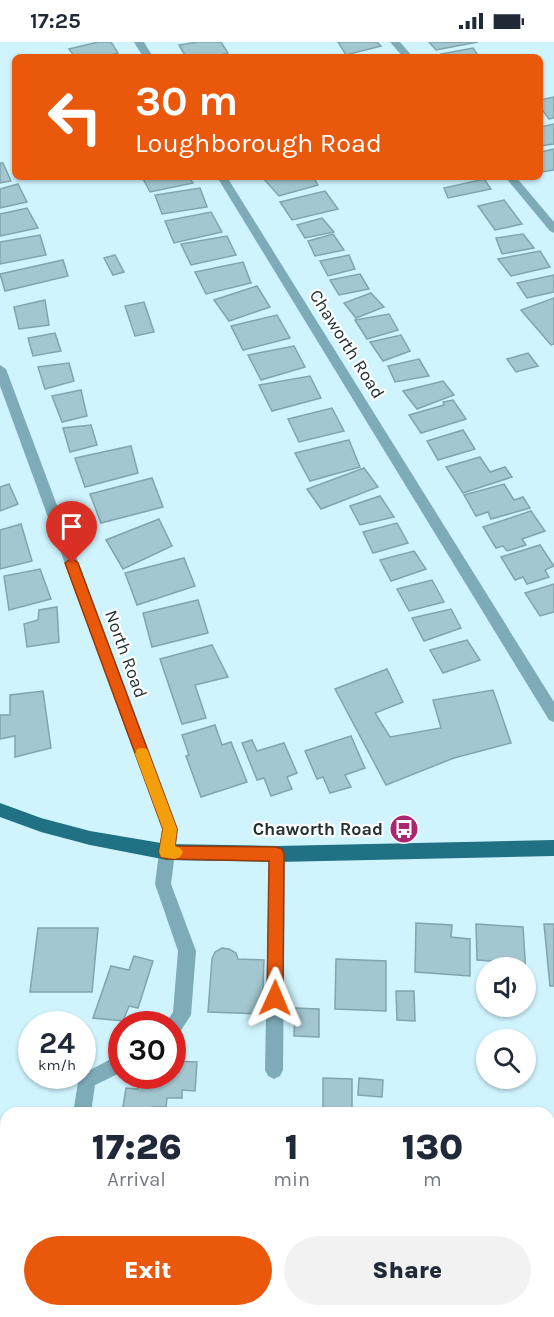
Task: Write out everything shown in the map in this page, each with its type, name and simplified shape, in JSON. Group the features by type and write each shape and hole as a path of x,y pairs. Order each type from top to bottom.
{"main road":[{"path":"0,810 41,825 90,838 167,852 276,854 554,848"}],"street":[{"path":"395,42 405,54"},
{"name":"Chaworth Road","path":"224,180 554,715"},
{"path":"513,180 554,229"},
{"name":"North Road","path":"0,369 170,829 163,884 187,951 182,1011"},
{"path":"274,1070 276,854"},
{"path":"83,1107 86,1080 108,1069"}],"building":[{"path":"98,42 111,42 118,53 73,54 69,49"},
{"path":"221,42 228,53 184,54 179,45"},
{"path":"338,42 377,42 381,46 350,54 345,54"},
{"path":"429,42 478,42 436,50"},
{"path":"473,48 477,54 441,54"},
{"path":"554,97 554,118 549,119 543,111 543,99"},
{"path":"554,124 554,144 543,146 543,126"},
{"path":"554,149 554,170 543,172 543,151"},
{"path":"0,163 3,163 11,181 0,183"},
{"path":"144,180 191,180 193,183 150,192"},
{"path":"265,180 315,180 318,185 279,196"},
{"path":"485,180 491,189 448,198 444,188"},
{"path":"18,184 27,202 0,208 0,189"},
{"path":"200,188 207,207 162,214 155,195"},
{"path":"325,191 338,209 292,220 280,202"},
{"path":"504,200 522,224 495,230 478,206"},
{"path":"27,208 38,228 0,236 0,214"},
{"path":"211,212 222,232 174,243 165,221"},
{"path":"322,218 334,232 305,238 297,225"},
{"path":"333,234 344,250 315,256 308,241"},
{"path":"523,234 534,248 502,254 496,238"},
{"path":"40,235 46,255 0,264 0,242"},
{"path":"227,236 236,255 191,265 181,244"},
{"path":"540,251 550,267 511,276 498,259"},
{"path":"115,255 124,272 113,275 104,258"},
{"path":"349,255 355,269 328,276 320,261"},
{"path":"63,260 68,276 5,291 0,274"},
{"path":"243,262 251,283 206,294 195,272"},
{"path":"360,274 369,289 339,295 330,280"},
{"path":"554,275 554,292 527,298 517,283"},
{"path":"257,286 270,307 229,321 214,300"},
{"path":"371,293 384,307 356,318 344,303"},
{"path":"554,298 554,344 551,345 521,310"},
{"path":"45,300 49,325 19,329 14,307"},
{"path":"144,302 154,332 135,336 125,306"},
{"path":"389,314 398,330 367,339 355,320"},
{"path":"277,315 290,338 243,350 231,326"},
{"path":"55,333 61,351 33,356 28,338"},
{"path":"401,335 410,351 383,361 370,342"},
{"path":"294,346 305,367 261,380 248,355"},
{"path":"528,353 538,366 516,372 507,359"},
{"path":"419,359 429,376 395,382 388,366"},
{"path":"69,363 74,381 45,389 38,367"},
{"path":"310,376 321,398 272,411 259,385"},
{"path":"443,381 454,395 417,409 403,391"},
{"path":"81,390 87,416 62,422 52,396"},
{"path":"453,400 466,419 421,433 409,415 444,405 443,402"},
{"path":"332,408 344,431 299,442 288,419"},
{"path":"91,425 97,445 70,452 63,428"},
{"path":"463,430 475,449 438,460 427,441"},
{"path":"349,440 360,467 310,481 295,453"},
{"path":"131,446 138,473 85,487 75,458"},
{"path":"480,457 490,472 505,467 512,477 463,493 446,467"},
{"path":"364,468 378,487 321,509 307,489"},
{"path":"152,478 163,507 101,523 90,494"},
{"path":"9,484 18,504 0,511 0,487"},
{"path":"504,484 514,500 523,497 530,508 491,519 488,512 476,516 464,495"},
{"path":"380,496 394,517 360,525 350,506"},
{"path":"531,511 545,531 522,539 526,545 507,551 503,546 496,548 483,527"},
{"path":"159,519 172,546 123,569 106,540"},
{"path":"397,523 408,543 373,553 363,532"},
{"path":"21,524 32,561 0,569 0,530"},
{"path":"540,545 554,566 545,570 549,577 527,584 523,577 515,580 501,557"},
{"path":"414,551 426,569 391,581 380,560"},
{"path":"184,558 195,586 137,605 125,573"},
{"path":"40,569 51,599 9,610 4,576"},
{"path":"432,580 444,602 409,611 397,589"},
{"path":"554,584 554,612 540,616 525,593"},
{"path":"198,600 208,633 152,647 143,613"},
{"path":"57,607 59,642 27,647 24,624 38,620 39,610"},
{"path":"451,609 461,628 424,641 412,618"},
{"path":"467,640 480,660 443,673 430,650"},
{"path":"212,645 228,677 195,685 206,718 182,724 160,659"},
{"path":"387,669 403,702 375,713 390,737 441,728 433,700 493,690 511,743 454,758 386,785 335,689"},
{"path":"43,691 51,748 15,757 15,736 0,739 0,715 10,715 10,695"},
{"path":"215,725 222,745 231,742 247,782 201,797 186,756 189,755 182,735"},
{"path":"351,736 365,768 345,775 351,787 330,793 323,777 317,779 305,751"},
{"path":"252,740 257,751 284,743 297,773 287,777 292,789 271,796 264,778 257,780 242,743"},
{"path":"416,923 452,925 451,937 470,939 470,976 415,972"},
{"path":"476,924 523,927 525,957 477,957"},
{"path":"544,924 554,924 554,986 550,986"},
{"path":"38,928 98,928 92,992 30,992"},
{"path":"222,948 236,953 238,959 264,960 262,1014 208,1012 212,959 215,952"},
{"path":"134,956 153,961 138,1008 129,1006 127,1011 108,1011 108,1020 96,1018 95,1011 111,966 129,970"},
{"path":"336,959 386,961 386,1011 335,1009"},
{"path":"396,991 414,991 415,1021 397,1020"},
{"path":"295,1008 319,1009 319,1037 294,1036"},
{"path":"186,1062 197,1062 195,1091 182,1090 182,1098 167,1098 166,1107 123,1107 126,1089 186,1089"},
{"path":"323,1078 352,1079 352,1107 323,1107"},
{"path":"359,1078 383,1080 382,1097 358,1095"}],"slow traffic":[{"path":"142,754 170,829 167,852 175,852"}],"place":[{"name":"Chaworth Road","path":"404,829"}],"route":[{"path":"72,563 170,829 167,852 276,854 275,998"}]}
